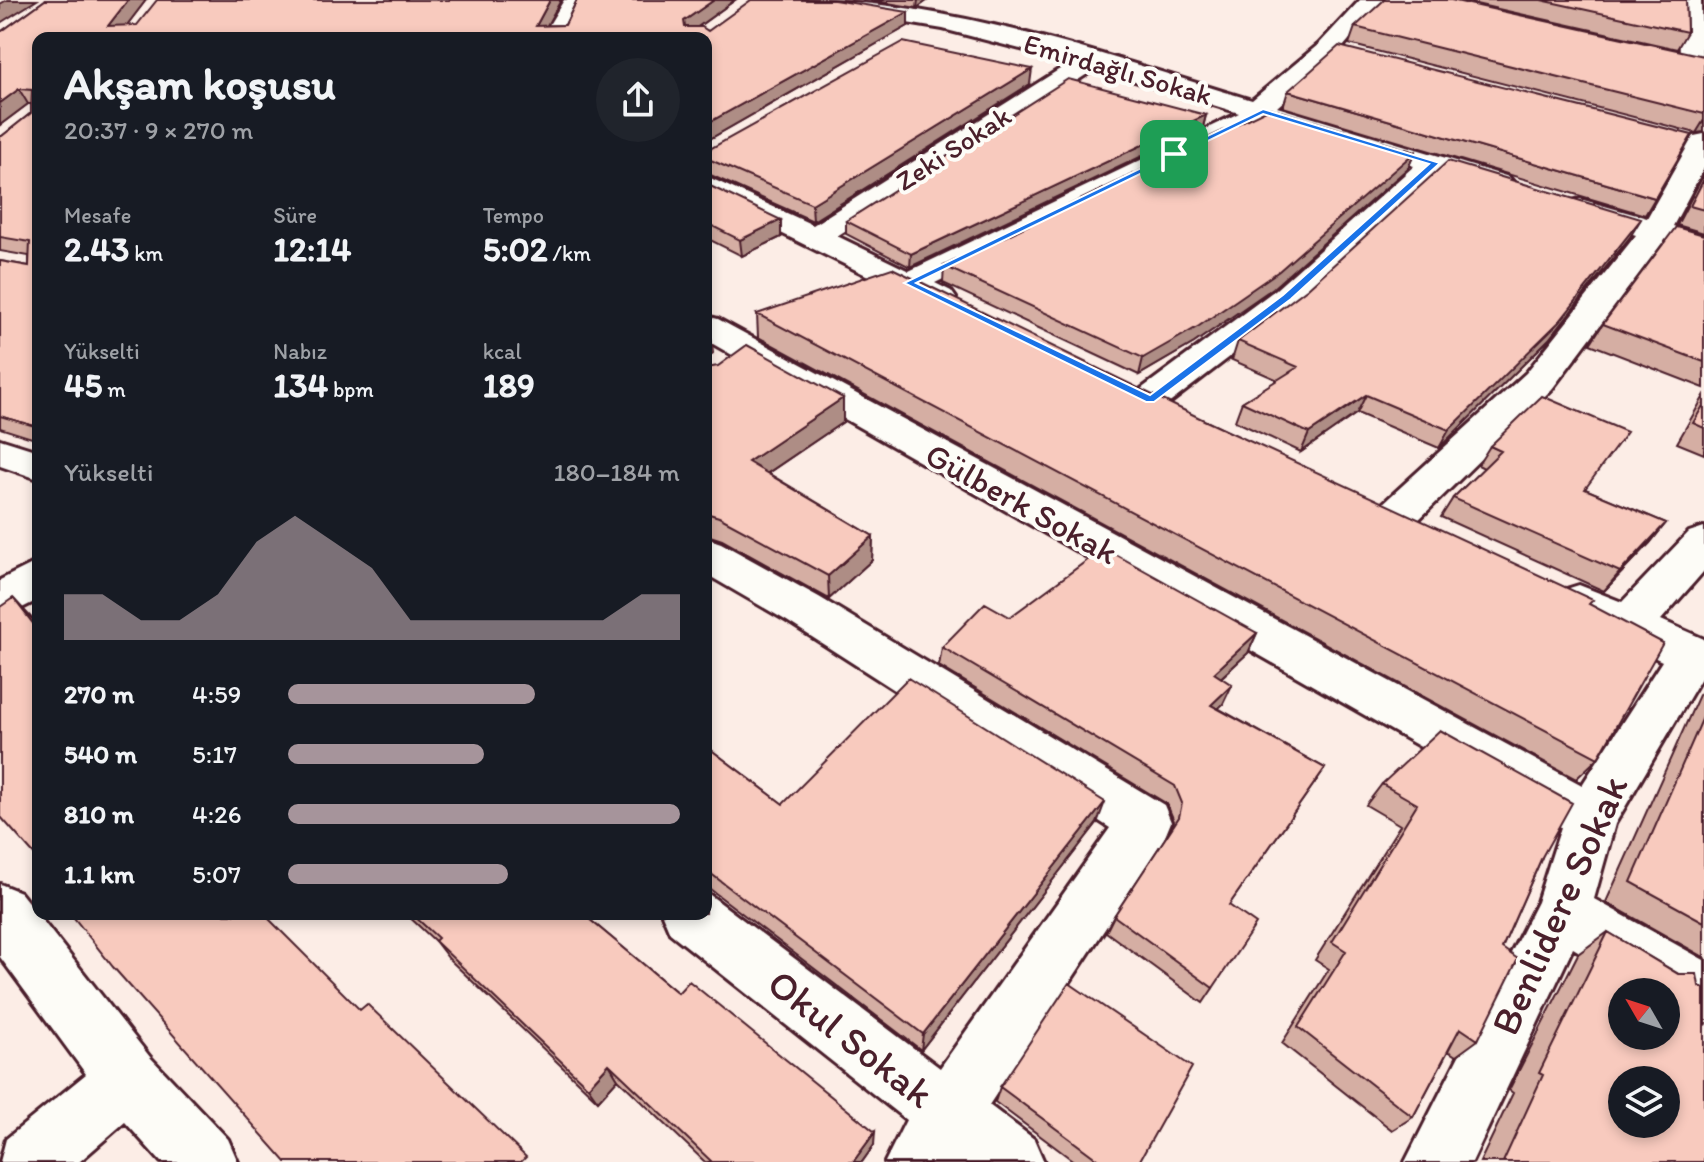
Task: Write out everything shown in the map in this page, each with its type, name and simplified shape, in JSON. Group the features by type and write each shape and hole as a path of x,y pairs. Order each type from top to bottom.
{"street":[{"path":"557,32 576,0"},
{"name":"Emirdağlı Sokak","path":"810,0 944,22 1092,60 1523,190"},
{"path":"904,44 944,22 967,0"},
{"path":"909,283 1263,112 1265,101 1328,49 1372,0"},
{"path":"1663,56 1699,64 1690,0"},
{"path":"1328,49 1358,57"},
{"name":"Zeki Sokak","path":"815,237 1092,60"},
{"path":"1436,536 1381,510 1539,381 1655,231 1696,143"},
{"path":"1194,420 1136,393 1287,297 1435,163"},
{"path":"712,188 966,311"},
{"path":"1553,199 1704,246"},
{"name":"Gülberk Sokak","path":"712,335 730,361 1591,817"},
{"path":"0,452 32,465"},
{"path":"0,482 32,470"},
{"path":"1629,625 1704,543"},
{"path":"712,557 803,609 1145,822 932,1137"},
{"path":"0,602 32,582"},
{"path":"1546,587 1697,657"},
{"name":"Benlidere Sokak","path":"1438,1162 1562,911 1591,817 1697,657"},
{"path":"0,911 128,1079 205,1162"},
{"path":"1562,911 1704,993"},
{"name":"Okul Sokak","path":"697,920 932,1137 1011,1162"},
{"path":"29,1162 128,1079"}],"building":[{"path":"45,0 128,0 108,26 137,25 157,0 550,0 536,26 565,25 577,0 714,0 684,21 685,27 702,27 708,31 751,0 834,0 908,12 712,121 712,32 32,32 32,90 19,89 0,103 2,31"},
{"path":"1384,0 1451,0 1704,56 1704,114 1355,27"},
{"path":"1541,0 1686,0 1687,32"},
{"path":"903,42 1032,69 812,204 712,161 712,148"},
{"path":"1339,46 1692,135 1655,198 1288,91"},
{"path":"1068,79 1206,115 911,254 846,221"},
{"path":"32,90 32,425 0,416 0,261 29,266 30,242 0,237 0,136 31,113"},
{"path":"1270,108 1415,152 1279,271 1199,326 1143,358 944,266"},
{"path":"1448,161 1641,219 1560,321 1449,430 1366,395 1309,433 1242,402 1298,367 1238,341 1308,288"},
{"path":"1704,179 1704,210 1690,206"},
{"path":"712,187 781,220 740,240 712,226"},
{"path":"1676,227 1704,235 1704,362 1603,324"},
{"path":"892,268 1206,421 1593,600 1589,604 1663,643 1598,758 757,314"},
{"path":"747,345 843,398 748,462 873,536 828,576 712,515 712,367"},
{"path":"1542,396 1627,432 1585,489 1666,523 1620,572 1453,498 1501,451 1490,446"},
{"path":"1704,404 1704,428 1693,423"},
{"path":"1104,548 1257,633 1214,673 1232,685 1211,705 1325,768 1229,905 1256,924 1213,988 1114,916 1179,817 1182,803 1175,786 942,647 985,603 1010,617"},
{"path":"13,598 32,622 32,852 0,816 0,607"},
{"path":"908,678 1105,802 923,1034 712,875 712,751 783,804"},
{"path":"1704,715 1704,922 1631,882"},
{"path":"1440,730 1572,803 1542,857 1502,948 1518,959 1478,1040 1460,1028 1413,1117 1298,1027 1346,951 1332,942 1417,804 1382,784"},
{"path":"76,920 270,920 360,1010 367,1004 526,1157 521,1162 286,1162 113,967"},
{"path":"418,920 590,920 678,993 689,981 875,1132 853,1162 712,1162 609,1064 588,1087 435,941 438,938"},
{"path":"1608,932 1678,974 1697,974 1699,986 1704,988 1704,1162 1503,1162 1543,1075 1539,1073"},
{"path":"1069,983 1192,1067 1139,1162 1101,1162 1000,1087"}],"route":[{"path":"1263,112 1435,163 1287,297 1150,400 909,283 1086,197 1174,154 1263,112"}]}
